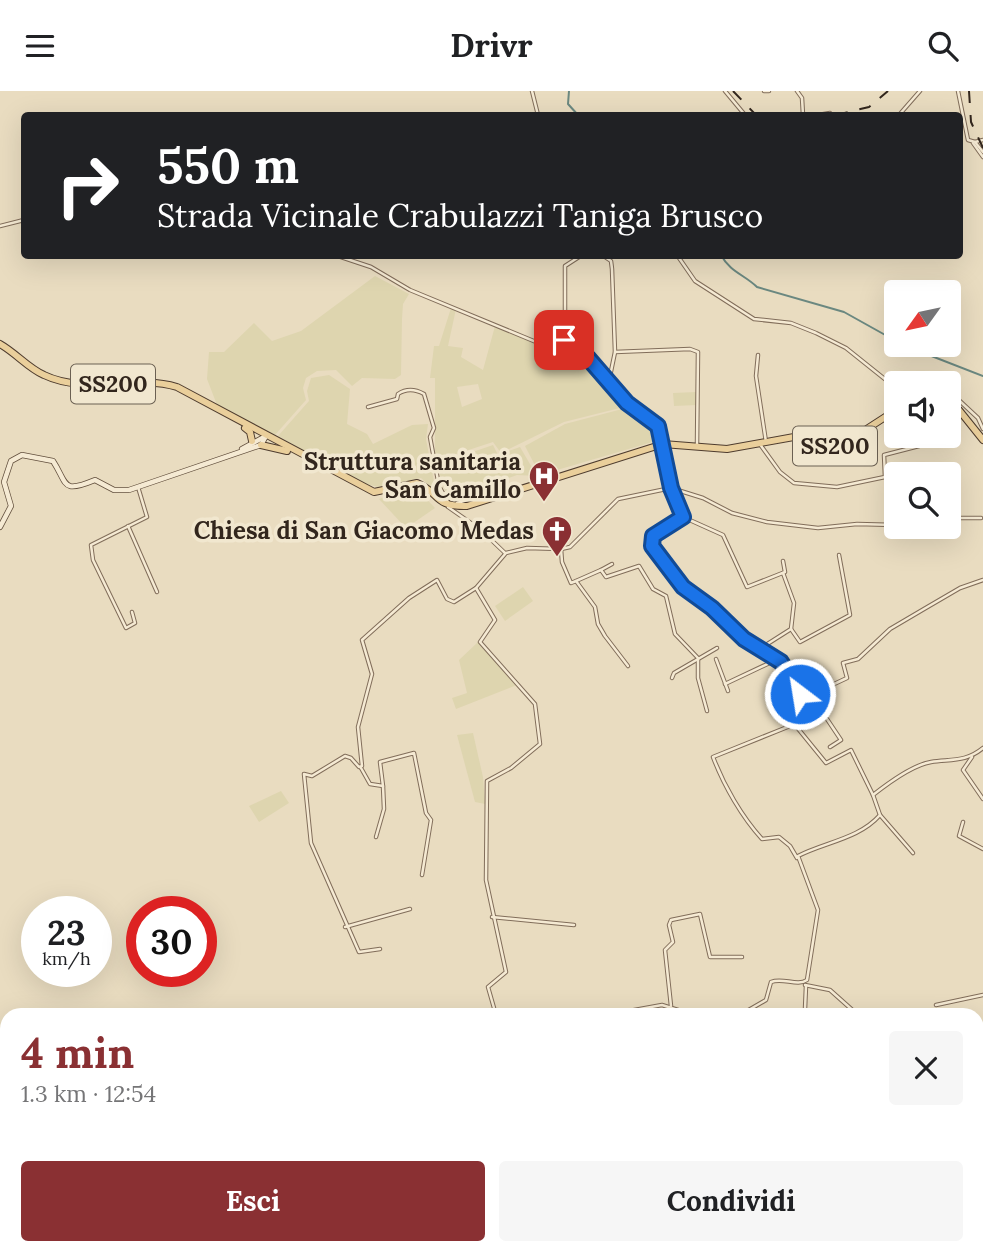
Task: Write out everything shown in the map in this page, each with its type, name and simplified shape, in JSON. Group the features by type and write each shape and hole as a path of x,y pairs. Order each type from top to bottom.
{"main road":[{"name":"SS200","path":"0,344 45,376 84,384 142,381 166,384 187,391 265,436 374,492 416,483 445,505 467,506 663,441 727,449 805,435 839,447 884,418"},
{"path":"961,413 982,441"},
{"path":"229,416 250,432 252,441"},
{"path":"261,445 305,457"}],"street":[{"path":"532,91 537,112"},
{"path":"725,91 743,112"},
{"path":"764,91 769,91"},
{"path":"797,91 802,98 803,112"},
{"path":"902,112 920,91"},
{"path":"958,91 962,112"},
{"path":"963,115 967,135 983,155"},
{"path":"974,142 983,140"},
{"path":"0,226 21,221"},
{"path":"347,259 370,267 410,290 562,351 588,358 627,403 653,420 663,441 671,488 683,517 723,535 747,587 783,573 786,570 783,561"},
{"path":"562,351 565,333 565,266 576,259"},
{"path":"608,259 611,261 615,352 609,381"},
{"path":"680,259 695,281 754,319 791,323 816,333 846,348 884,378"},
{"path":"615,352 690,349 698,352 697,445"},
{"path":"758,355 756,376 762,442 780,473 792,482 837,487 885,477 884,455 914,448"},
{"path":"368,407 397,399 398,394 403,391 415,389 424,394 434,428 430,437 439,486 448,502 455,504 517,486 519,490"},
{"path":"961,402 978,418 983,429"},
{"path":"238,452 252,441 265,436"},
{"path":"0,527 11,506 4,479 11,461 19,456 53,461 62,481 68,485 81,486 95,480 119,491 261,445 265,436"},
{"path":"132,613 135,623 127,628 121,624 91,555 93,542 148,515 138,487"},
{"path":"361,768 358,727 372,674 362,640 434,580 439,582 447,599 454,602 476,588 506,553 527,548 561,549 578,541 618,499 671,488 703,498 732,513 767,522 818,528 884,525"},
{"path":"445,505 506,553"},
{"path":"683,517 653,536 652,546 683,587 712,608 744,639 778,659 802,699 827,719 841,740 830,747"},
{"path":"961,518 982,518"},
{"path":"128,526 157,592"},
{"path":"561,549 562,562 571,583 612,564"},
{"path":"783,573 794,603 791,629 800,642 850,615 839,555"},
{"path":"601,570 607,577 639,566 653,589 666,596 675,634 693,650 698,660 698,678 707,711"},
{"path":"913,853 880,815 851,750 826,762 791,720 786,710 802,699 847,678 843,663 858,659 890,629 960,588 983,580"},
{"path":"576,581 595,607 598,624 605,636 628,666"},
{"path":"476,588 495,621 480,642 535,704 540,744 511,768 487,781 486,880 506,972 488,987 494,1008"},
{"path":"761,647 791,629"},
{"path":"672,678 674,673 717,648"},
{"path":"716,659 728,691"},
{"path":"725,684 778,659"},
{"path":"791,720 790,726 713,757 721,777 748,824 762,839 779,837 790,846 812,887 818,910 805,984 805,1008"},
{"path":"983,748 963,770 983,799"},
{"path":"376,837 384,809 380,762 414,753 426,813 431,820 422,875"},
{"path":"380,949 359,952 345,927 312,843 304,774 312,776 345,756 361,768 370,784 383,786"},
{"path":"873,795 930,762 949,763 972,757"},
{"path":"797,858 846,838 880,815"},
{"path":"963,822 959,836 983,849"},
{"path":"345,927 410,909"},
{"path":"671,1006 665,950 673,942 668,925 671,920 700,914 710,957 742,957"},
{"path":"492,916 574,925"},
{"path":"752,1008 766,1000 771,982 805,984 830,991 850,1008"},
{"path":"936,1005 983,995"},
{"path":"633,1008 676,1008"}],"shaded area":[{"path":"375,276 409,294 403,304 401,375 395,379 362,378 352,386 336,370 317,371 306,378 303,388 306,400 275,435 217,405 207,379 209,352 224,352 254,323 272,341 301,331"},
{"path":"451,308 456,309 448,346 463,348 461,357 483,370 495,326 563,355 589,362 618,393 624,407 564,422 501,453 493,442 435,461 435,378 430,378 434,346 439,346","holes":["478,384 482,399 462,407 457,387"]},
{"path":"329,375 350,389 347,424 367,434 373,444 412,425 428,424 426,439 434,482 440,495 421,478 378,487 362,483 278,436 309,401 307,391 311,378"},
{"path":"696,392 697,405 674,406 673,393"},
{"path":"626,408 651,422 656,431 656,441 540,475 525,446 565,424"},
{"path":"493,445 498,455 520,447 537,476 517,475 451,499 442,485 438,464"},
{"path":"409,487 418,490 435,508 406,528 379,499"},
{"path":"523,587 533,601 505,621 495,606"},
{"path":"478,642 517,685 456,709 452,698 467,693 459,660"},
{"path":"473,733 483,777 485,804 475,802 457,735"},
{"path":"281,791 289,803 259,822 249,806"}],"waterway":[{"path":"569,91 568,104 575,112"},
{"path":"724,259 757,287 844,312 884,334"},
{"path":"934,357 983,376"}],"railway":[{"path":"733,91 753,112"},
{"path":"848,112 869,107 888,91"},
{"path":"969,91 971,122 983,148"}],"place":[{"name":"Struttura sanitaria San Camillo","path":"544,503"},
{"name":"Chiesa di San Giacomo Medas","path":"557,558"}],"route":[{"path":"564,340 562,351 588,358 627,403 658,426 671,488 677,497 683,517 653,536 650,540 652,546 683,587 712,608 744,639 771,653 781,662 800,694"}]}
